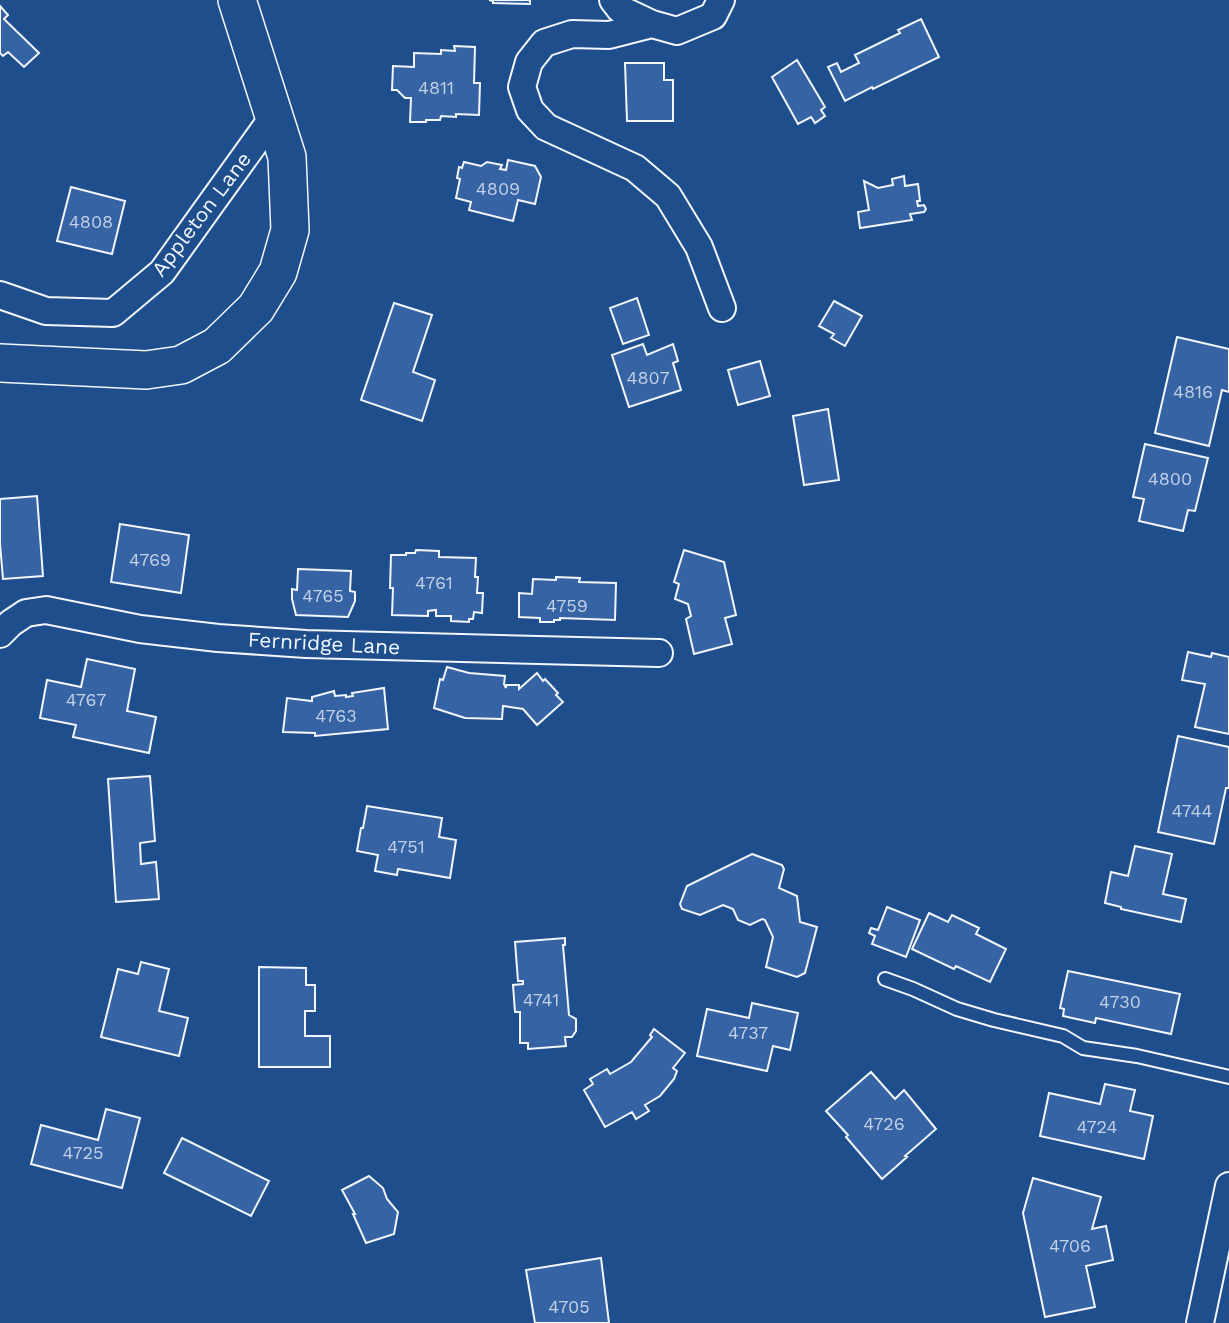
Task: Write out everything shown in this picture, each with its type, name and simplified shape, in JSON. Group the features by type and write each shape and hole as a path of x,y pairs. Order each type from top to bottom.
{"street":[{"path":"0,363 146,370 181,365 217,346 256,308 278,272 290,230 287,158 237,0"},
{"path":"613,0 620,9 652,24 677,31 713,16 721,0"},
{"path":"652,24 609,35 572,34 544,43 528,62 522,87 530,110 546,127 635,168 668,196 699,247 722,308"},
{"name":"Appleton Lane","path":"0,295 46,311 113,313 162,272 274,116"},
{"name":"Fernridge Lane","path":"0,634 26,613 46,610 140,629 218,638 306,644 659,653"},
{"path":"1200,1323 1229,1185"}],"lane":[{"path":"885,979 957,1009 1063,1035 1083,1048 1137,1056 1229,1077"}],"building":[{"path":"489,0 530,0 530,4 493,3"},
{"path":"0,6 8,15 4,19 39,53 24,67 8,52 3,56 0,53"},
{"path":"921,19 939,57 845,101 828,67 837,63 841,72 859,63 855,55 900,33 898,30"},
{"path":"454,46 475,47 474,83 480,83 479,115 456,114 456,117 441,116 440,120 410,122 411,98 405,98 397,90 392,90 393,66 414,67 414,53 441,54 441,50 455,51"},
{"path":"797,60 825,107 821,110 825,116 815,123 811,117 798,124 772,77"},
{"path":"625,63 664,63 664,80 673,80 673,121 627,121"},
{"path":"508,160 535,166 541,177 535,204 518,200 513,221 469,210 471,202 456,198 460,179 457,178 459,167 462,168 464,162 481,166 487,162 502,165 500,169 506,170"},
{"path":"904,176 905,186 918,184 918,206 924,205 924,212 910,214 912,220 860,228 858,212 869,210 864,181 878,188 893,185 892,179"},
{"path":"71,187 125,201 112,254 57,241"},
{"path":"637,298 649,335 623,344 610,308"},
{"path":"834,301 862,316 845,346 831,338 834,334 819,326"},
{"path":"394,303 432,315 413,372 435,380 422,421 361,400"},
{"path":"1177,337 1229,349 1229,392 1222,390 1209,446 1155,433"},
{"path":"643,344 647,355 673,344 678,361 673,363 681,390 629,407 612,355"},
{"path":"760,361 770,396 738,405 728,370"},
{"path":"828,409 839,480 804,485 793,416"},
{"path":"1145,444 1208,458 1195,511 1188,510 1183,531 1139,521 1144,499 1133,497"},
{"path":"37,496 43,576 3,579 0,499"},
{"path":"120,524 189,535 181,593 111,582"},
{"path":"416,550 439,551 439,557 476,558 477,593 483,593 482,613 474,612 473,619 469,619 469,622 451,621 451,616 436,616 436,610 428,611 428,616 392,615 391,555 406,555 415,553"},
{"path":"684,550 724,562 736,615 725,618 732,644 694,654 686,619 691,616 688,604 675,599 679,584 674,582"},
{"path":"298,569 351,571 350,591 355,592 355,601 348,617 296,615 292,589 297,590"},
{"path":"556,577 580,578 579,582 616,583 615,620 560,618 554,622 540,622 540,618 519,617 519,593 532,594 533,579 556,580"},
{"path":"1188,652 1211,657 1212,653 1229,657 1229,734 1195,727 1205,684 1182,680"},
{"path":"87,659 135,669 127,711 156,717 149,753 73,737 76,725 40,718 47,680 81,687"},
{"path":"447,667 469,673 505,676 506,688 506,685 519,685 519,689 537,673 558,693 556,695 563,702 537,725 523,709 503,706 502,719 465,718 434,708 440,679 443,680"},
{"path":"384,688 388,729 315,736 315,733 283,732 287,698 312,701 312,697 334,691 335,696 346,697 353,696 352,693"},
{"path":"1178,736 1229,747 1229,788 1226,788 1214,844 1158,832"},
{"path":"150,776 155,841 140,843 141,864 156,862 159,899 116,902 108,779"},
{"path":"367,806 442,818 439,837 456,840 450,878 398,869 397,875 375,871 378,855 357,851"},
{"path":"1135,846 1172,854 1163,894 1186,899 1181,922 1105,903 1111,872 1128,876"},
{"path":"752,854 782,865 784,869 779,888 797,896 800,922 817,927 805,973 797,977 766,967 773,937 765,920 750,925 738,920 733,909 723,905 700,915 682,909 680,904 687,886"},
{"path":"887,907 920,920 906,957 872,944 875,936 869,933 871,928 878,930"},
{"path":"929,913 948,922 952,915 979,928 976,934 1006,949 990,982 912,949"},
{"path":"565,938 563,945 569,1015 576,1019 576,1031 572,1037 565,1037 566,1046 528,1049 528,1043 520,1043 520,1012 515,1012 513,985 523,984 523,981 518,981 515,942"},
{"path":"141,962 169,969 159,1011 188,1018 179,1056 101,1037 118,969 138,974"},
{"path":"259,967 306,968 306,985 315,985 315,1011 305,1011 305,1036 330,1036 330,1067 259,1067"},
{"path":"1068,971 1180,994 1171,1034 1096,1018 1095,1023 1063,1016 1064,1009 1060,1008"},
{"path":"752,1003 798,1013 790,1050 773,1046 767,1071 697,1056 707,1009 749,1018"},
{"path":"654,1029 685,1053 673,1068 677,1071 674,1079 660,1096 645,1105 649,1111 636,1119 632,1112 605,1127 584,1090 593,1084 590,1079 607,1069 610,1074 631,1062 652,1037 650,1035"},
{"path":"871,1072 895,1099 904,1090 936,1129 882,1179 826,1111"},
{"path":"1105,1084 1135,1090 1130,1111 1153,1116 1144,1159 1040,1136 1049,1093 1100,1104"},
{"path":"106,1109 140,1118 122,1188 31,1164 41,1125 98,1140"},
{"path":"182,1138 269,1181 251,1216 164,1173"},
{"path":"369,1176 383,1188 387,1199 398,1212 394,1234 366,1243 342,1190"},
{"path":"1033,1178 1101,1197 1092,1229 1106,1226 1113,1260 1086,1266 1095,1307 1045,1317 1023,1213"},
{"path":"601,1258 609,1323 535,1323 526,1270"}]}
